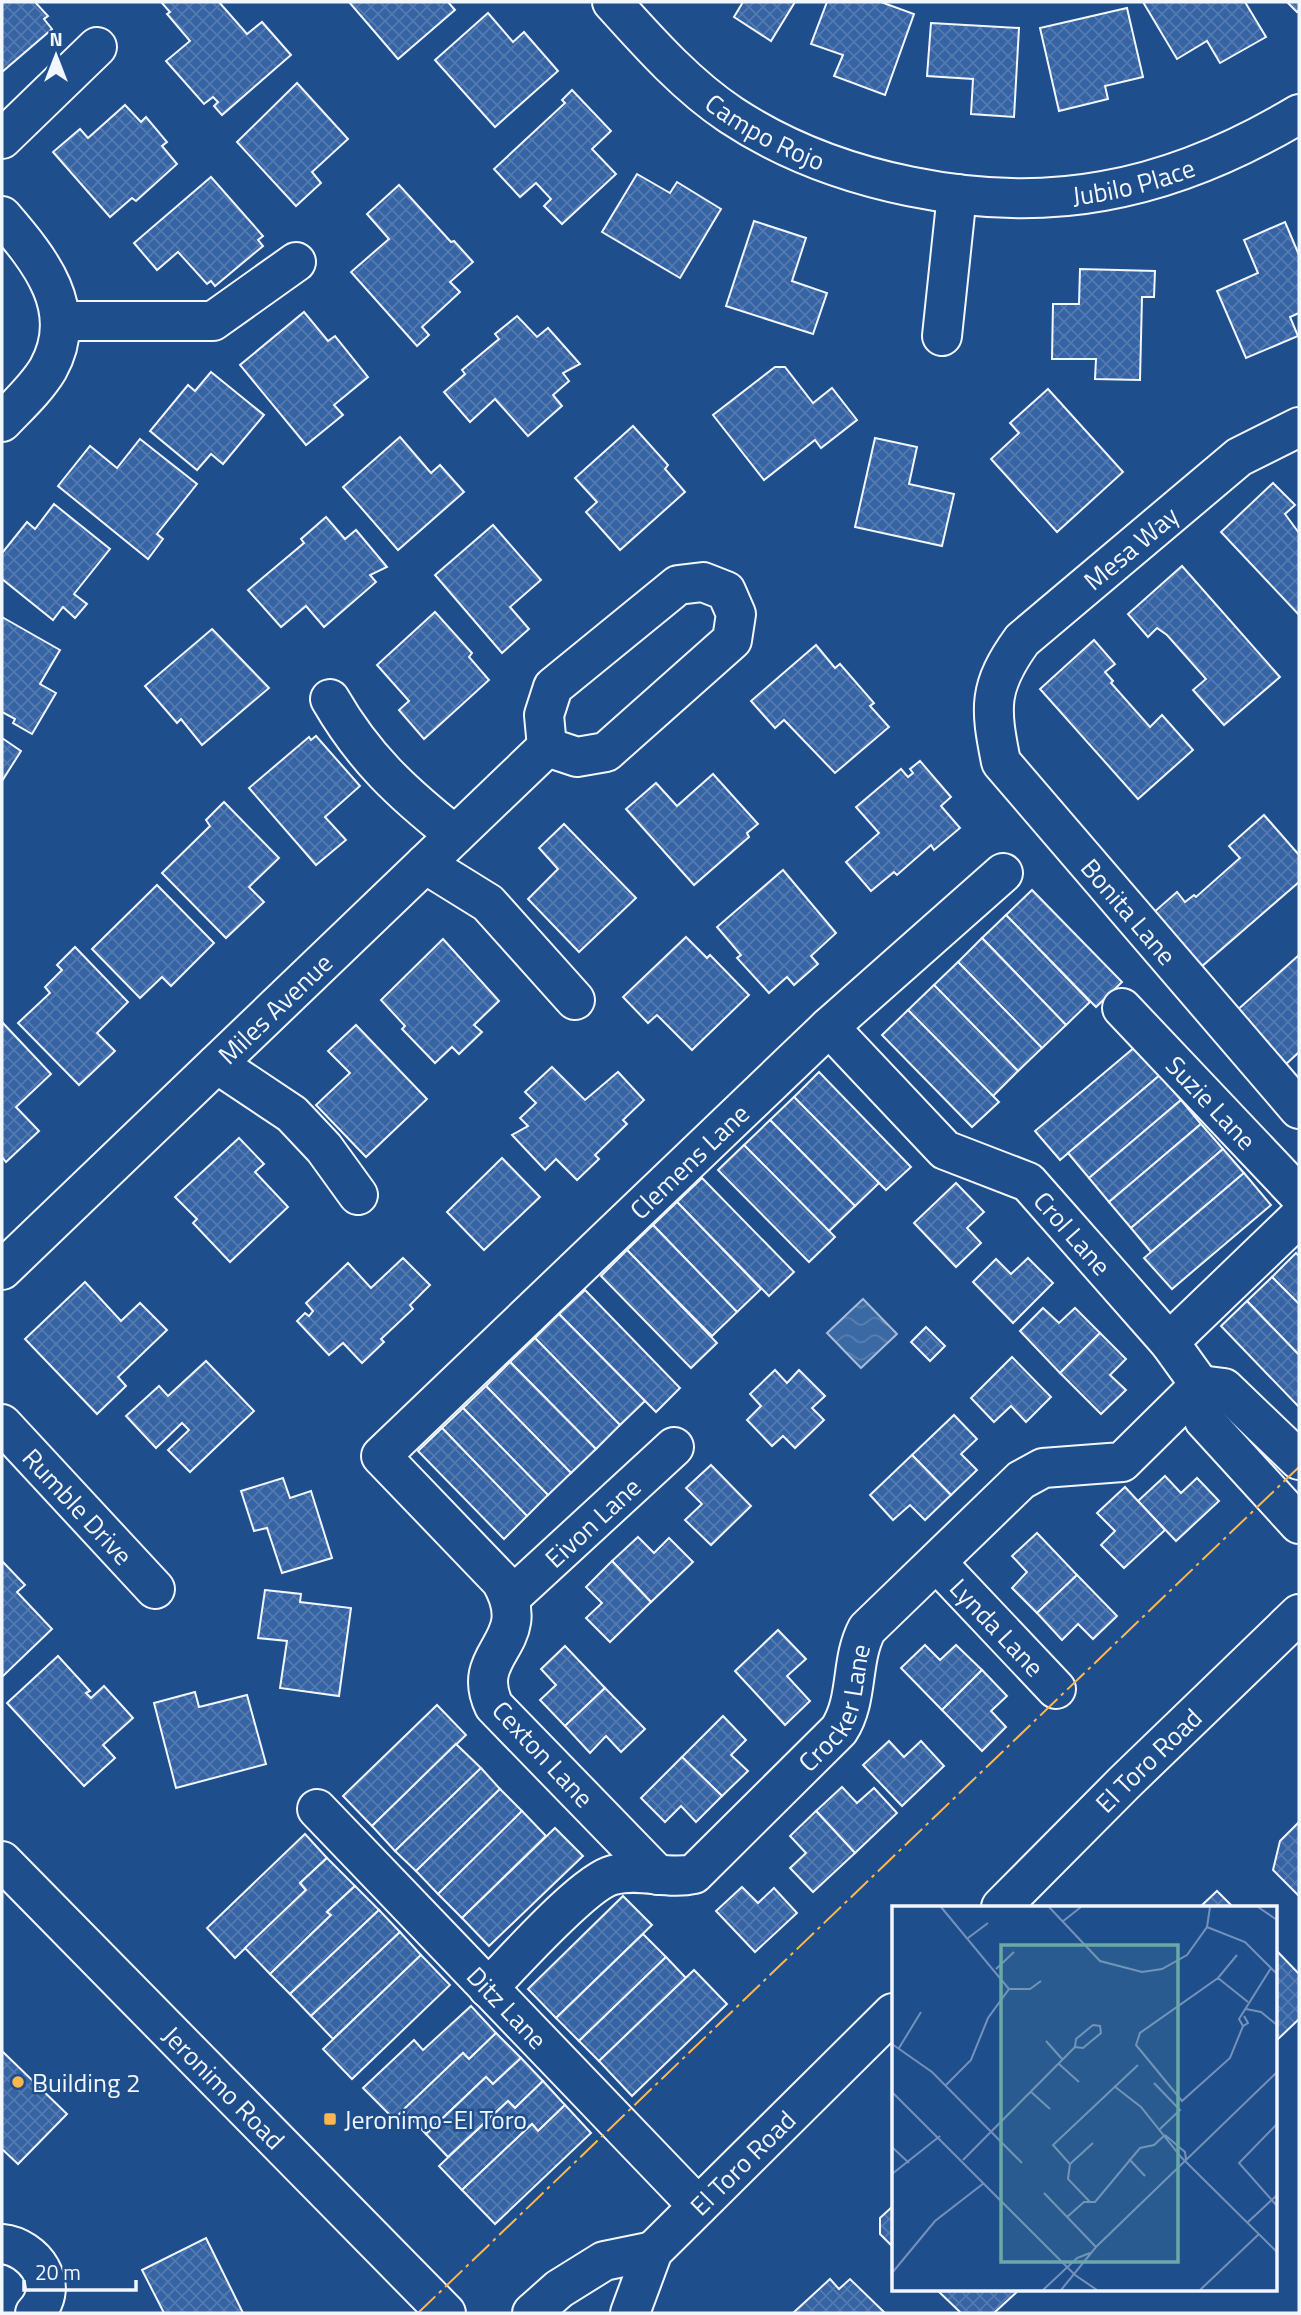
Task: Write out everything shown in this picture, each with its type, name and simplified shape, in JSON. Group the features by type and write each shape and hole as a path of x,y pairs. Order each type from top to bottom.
{"street":[{"name":"Campo Rojo","path":"612,2 663,58 730,114 795,151 861,175 957,194"},
{"path":"2,139 97,47"},
{"name":"Jubilo Place","path":"957,194 1035,198 1103,191 1181,170 1258,139 1299,114"},
{"path":"942,335 957,194"},
{"path":"2,216 45,272 56,294 61,329 47,370 2,422"},
{"path":"61,329 214,320 296,262"},
{"name":"Mesa Way","path":"993,697 1000,670 1021,640 1239,457 1299,427"},
{"path":"703,582 726,591 736,614 732,640 607,752 577,757 547,747 544,715 553,687 678,585 703,582"},
{"name":"Bonita Lane","path":"993,697 994,729 1001,762 1299,1110"},
{"path":"330,699 351,736 382,774 455,835"},
{"name":"Miles Avenue","path":"2,1270 547,747"},
{"path":"425,864 488,904 575,1000"},
{"name":"Clemens Lane","path":"510,1598 501,1581 381,1457 829,1027 1003,873"},
{"name":"Suzie Lane","path":"1122,1008 1299,1195"},
{"name":"Crol Lane","path":"829,1027 945,1150 1028,1182 1169,1342 1200,1385 1205,1420 1299,1524"},
{"path":"217,1064 292,1114 324,1148 358,1195"},
{"path":"1169,1342 1299,1217"},
{"path":"1200,1385 1224,1388 1299,1460"},
{"name":"Crocker Lane","path":"488,1988 599,1883 610,1876 633,1872 678,1878 694,1874 839,1730 851,1705 858,1652 867,1629 1021,1480 1043,1468 1122,1462 1200,1385"},
{"name":"Rumble Drive","path":"2,1424 155,1589"},
{"name":"Eivon Lane","path":"510,1598 674,1447"},
{"name":"Lynda Lane","path":"937,1563 1056,1689"},
{"name":"Cexton Lane","path":"510,1598 513,1608 511,1628 488,1673 486,1689 494,1706 658,1875"},
{"name":"El Toro Road","path":"1002,1906 1124,1783 1299,1614"},
{"name":"Ditz Lane","path":"317,1810 698,2206"},
{"name":"Jeronimo Road","path":"2,1861 446,2313"},
{"name":"El Toro Road","path":"630,2313 653,2251 892,2014"},
{"path":"2,2244 28,2252 39,2264 45,2278 45,2294 35,2313"},
{"path":"533,2313 559,2289 604,2261 653,2251"}],"water":[{"path":"863,1299 897,1334 861,1368 827,1333"}],"building":[{"path":"2,2 35,2 48,16 44,19 52,29 2,72"},
{"path":"161,2 219,2 247,34 262,22 291,55 222,115 214,106 218,102 213,97 204,104 166,61 190,41 167,14 170,12"},
{"path":"349,2 448,2 455,10 398,59"},
{"path":"743,2 795,2 771,41 734,17"},
{"path":"827,2 881,2 914,14 885,95 834,76 843,55 811,44"},
{"path":"1143,2 1245,2 1266,37 1220,63 1207,41 1177,59"},
{"path":"1287,2 1299,2 1299,10 1297,12"},
{"path":"1127,8 1143,77 1105,86 1108,99 1059,111 1040,28"},
{"path":"488,13 513,42 524,32 558,71 495,127 435,60"},
{"path":"931,23 1019,28 1014,117 971,114 973,79 927,76"},
{"path":"297,83 348,139 312,172 321,183 296,206 237,142"},
{"path":"572,90 611,131 592,149 616,174 562,224 544,206 551,199 536,183 520,197 494,169 565,103 562,100"},
{"path":"125,105 141,122 146,117 167,142 162,146 177,164 136,201 132,198 110,217 53,152 80,129 88,138"},
{"path":"637,174 670,193 677,182 721,209 680,278 602,232"},
{"path":"211,177 263,236 258,240 263,246 215,286 211,281 207,284 178,252 157,270 134,243"},
{"path":"399,185 473,262 450,282 460,292 422,327 429,335 417,346 351,272 389,239 367,214"},
{"path":"754,221 806,238 792,281 827,293 813,334 726,306"},
{"path":"1285,222 1299,255 1299,313 1290,317 1298,336 1246,358 1217,291 1258,273 1244,240"},
{"path":"1080,269 1155,271 1154,297 1142,297 1140,380 1095,379 1096,359 1052,359 1053,304 1079,304"},
{"path":"304,312 328,341 335,336 368,377 334,405 343,415 306,445 240,365"},
{"path":"517,316 537,337 548,328 580,364 563,373 569,381 553,395 562,406 528,436 495,399 470,422 444,392 465,374 462,370 499,339 495,334"},
{"path":"775,367 785,367 813,403 832,388 857,420 821,448 815,440 764,480 713,415"},
{"path":"211,372 264,415 223,464 211,454 197,470 150,431 188,385 195,391"},
{"path":"1048,389 1123,472 1057,532 991,459 1019,433 1010,423"},
{"path":"633,426 668,465 665,469 685,492 620,550 586,512 597,502 575,478"},
{"path":"400,437 431,473 440,465 464,492 398,550 343,487"},
{"path":"875,438 917,447 909,484 954,494 942,546 855,527"},
{"path":"140,439 197,484 157,534 163,539 148,559 58,486 90,446 117,468"},
{"path":"1273,483 1295,505 1285,514 1299,533 1299,615 1221,532"},
{"path":"54,504 110,549 74,594 87,604 75,618 63,607 53,620 2,579 2,553 27,522 35,529"},
{"path":"326,517 345,539 356,530 387,567 370,575 376,582 324,627 306,606 281,627 248,590 304,543 301,539"},
{"path":"493,525 541,580 510,607 529,629 502,653 435,575"},
{"path":"1182,566 1280,677 1224,725 1193,690 1206,679 1167,635 1157,628 1148,637 1128,614"},
{"path":"435,612 472,653 469,657 489,680 424,739 399,710 409,701 377,665"},
{"path":"2,617 60,650 40,684 56,693 32,734 13,723 15,719 2,712"},
{"path":"212,629 269,688 202,745 181,719 177,723 145,686"},
{"path":"1094,640 1115,664 1105,672 1113,681 1111,683 1150,727 1162,715 1193,750 1138,799 1040,689"},
{"path":"816,645 835,668 840,664 874,703 870,706 889,727 835,773 784,720 775,728 751,701"},
{"path":"316,736 360,786 325,817 346,840 316,865 249,788 309,737 311,740"},
{"path":"2,738 21,751 2,781"},
{"path":"920,761 951,797 941,806 960,828 934,850 931,845 897,875 894,872 871,891 846,862 879,833 856,807 901,769 908,777 913,773 910,769"},
{"path":"713,774 758,824 747,833 749,837 694,885 626,809 656,783 677,806"},
{"path":"224,802 279,858 249,887 264,902 226,938 162,873 210,826 206,820"},
{"path":"1264,815 1299,855 1299,882 1201,967 1153,913 1177,892 1185,902 1194,895 1196,897 1240,858 1229,846"},
{"path":"564,824 636,898 579,952 528,899 558,869 539,848"},
{"path":"783,870 836,933 811,956 818,964 794,985 787,977 769,993 737,958 741,955 717,927"},
{"path":"157,885 214,943 171,986 162,977 140,998 92,949"},
{"path":"1032,890 1122,982 1096,1007 1006,915"},
{"path":"1006,915 1090,1002 1066,1025 982,938"},
{"path":"686,937 707,958 710,955 749,995 692,1050 657,1015 648,1023 623,997"},
{"path":"982,938 1066,1025 1042,1048 958,962"},
{"path":"443,939 499,1001 474,1025 482,1032 459,1054 452,1047 435,1063 402,1029 405,1026 381,1000"},
{"path":"75,947 128,1002 97,1033 115,1051 79,1085 18,1023 50,993 45,987 62,970 57,965"},
{"path":"1299,955 1299,1052 1284,1066 1235,1012"},
{"path":"958,962 1042,1048 1018,1071 934,985"},
{"path":"934,985 1018,1071 993,1096 908,1010"},
{"path":"908,1010 999,1102 972,1127 882,1035"},
{"path":"2,1022 51,1074 16,1107 39,1131 6,1162 2,1157"},
{"path":"356,1025 427,1099 366,1157 316,1105 350,1073 328,1051"},
{"path":"1135,1047 1160,1075 1060,1160 1035,1131"},
{"path":"552,1067 585,1100 618,1072 644,1100 623,1120 627,1124 595,1155 599,1159 577,1180 556,1159 545,1170 512,1135 528,1126 520,1118 536,1103 525,1092"},
{"path":"819,1072 911,1167 886,1190 794,1097"},
{"path":"1160,1075 1181,1100 1089,1178 1068,1153"},
{"path":"794,1097 879,1183 855,1206 770,1120"},
{"path":"1181,1100 1201,1124 1109,1202 1089,1178"},
{"path":"770,1120 855,1206 829,1231 744,1145"},
{"path":"1201,1124 1223,1149 1131,1228 1109,1202"},
{"path":"239,1138 264,1164 255,1172 288,1207 230,1262 193,1223 197,1219 175,1197"},
{"path":"744,1145 835,1237 809,1262 718,1170"},
{"path":"1223,1149 1244,1173 1151,1252 1131,1228"},
{"path":"502,1158 540,1197 484,1250 447,1212"},
{"path":"1244,1173 1271,1205 1172,1289 1144,1258"},
{"path":"702,1178 794,1272 769,1296 677,1202"},
{"path":"956,1183 984,1212 967,1228 981,1243 956,1267 914,1223"},
{"path":"677,1202 761,1289 737,1312 653,1225"},
{"path":"653,1225 737,1312 712,1336 627,1250"},
{"path":"627,1250 717,1343 691,1368 601,1276"},
{"path":"1296,1253 1299,1256 1299,1304 1272,1277"},
{"path":"403,1258 430,1285 410,1305 413,1309 381,1339 384,1342 362,1363 343,1343 329,1355 297,1321 305,1313 309,1316 313,1311 306,1303 348,1263 371,1288"},
{"path":"1028,1258 1053,1283 1013,1323 973,1282 996,1259 1011,1274"},
{"path":"1272,1277 1299,1304 1299,1355 1247,1301"},
{"path":"85,1282 121,1321 140,1303 167,1330 118,1377 126,1386 97,1414 25,1339"},
{"path":"585,1290 680,1388 656,1412 559,1314"},
{"path":"1247,1301 1299,1355 1299,1407 1221,1326"},
{"path":"1043,1308 1059,1323 1075,1308 1100,1333 1060,1373 1020,1331"},
{"path":"559,1314 645,1401 620,1425 535,1338"},
{"path":"926,1327 945,1346 930,1361 911,1342"},
{"path":"1100,1333 1126,1359 1110,1375 1126,1390 1101,1414 1060,1373"},
{"path":"535,1338 620,1425 596,1449 510,1362"},
{"path":"1012,1357 1051,1397 1026,1422 1011,1406 994,1422 971,1398"},
{"path":"206,1361 254,1411 190,1472 168,1450 189,1430 182,1423 156,1448 126,1416 159,1386 168,1396"},
{"path":"510,1362 596,1449 571,1473 486,1386"},
{"path":"775,1370 787,1383 799,1370 825,1396 812,1408 824,1420 795,1448 783,1436 772,1446 747,1420 761,1406 750,1394"},
{"path":"486,1386 571,1473 548,1495 463,1408"},
{"path":"463,1408 548,1495 527,1516 442,1428"},
{"path":"954,1415 977,1439 961,1454 977,1470 951,1495 912,1455"},
{"path":"442,1428 527,1516 504,1539 418,1451"},
{"path":"912,1455 951,1495 925,1520 910,1505 893,1520 870,1495"},
{"path":"711,1465 751,1506 711,1545 685,1520 702,1504 686,1488"},
{"path":"1165,1476 1181,1493 1197,1478 1219,1501 1176,1541 1138,1501"},
{"path":"283,1478 290,1498 311,1491 332,1558 282,1573 267,1528 254,1531 241,1491"},
{"path":"1125,1487 1165,1530 1124,1568 1101,1545 1115,1531 1097,1513"},
{"path":"1037,1533 1077,1575 1037,1613 1012,1588 1027,1572 1012,1556"},
{"path":"638,1537 654,1553 669,1538 693,1562 651,1602 612,1561"},
{"path":"2,1561 25,1585 17,1592 52,1629 2,1677"},
{"path":"612,1561 651,1602 610,1642 586,1618 602,1603 586,1587"},
{"path":"1077,1575 1117,1616 1093,1639 1078,1624 1062,1640 1037,1613"},
{"path":"265,1590 301,1594 300,1602 351,1608 339,1696 280,1688 287,1641 258,1638"},
{"path":"778,1630 806,1659 787,1676 810,1701 785,1725 735,1671"},
{"path":"925,1645 940,1660 956,1645 982,1670 942,1710 901,1668"},
{"path":"565,1646 605,1688 565,1726 540,1700 556,1685 541,1669"},
{"path":"58,1656 90,1691 86,1693 91,1698 104,1686 133,1718 103,1745 115,1758 84,1786 7,1703"},
{"path":"982,1670 1007,1696 991,1711 1006,1727 982,1751 942,1710"},
{"path":"605,1688 645,1729 621,1752 606,1736 590,1753 565,1726"},
{"path":"195,1692 199,1707 247,1695 266,1764 176,1788 154,1703"},
{"path":"437,1705 466,1735 372,1826 343,1796"},
{"path":"723,1716 746,1740 731,1755 748,1771 722,1796 682,1757"},
{"path":"889,1741 904,1757 921,1741 944,1766 902,1806 863,1765"},
{"path":"456,1744 481,1768 395,1851 372,1826"},
{"path":"682,1757 722,1796 696,1822 681,1806 665,1822 641,1798"},
{"path":"481,1768 500,1789 416,1871 395,1851"},
{"path":"842,1787 857,1803 874,1788 897,1813 855,1853 816,1811"},
{"path":"500,1789 522,1811 438,1894 416,1871"},
{"path":"522,1811 546,1836 462,1918 438,1894"},
{"path":"816,1811 855,1853 813,1892 790,1868 806,1853 790,1836"},
{"path":"1299,1822 1299,1896 1273,1870 1280,1841"},
{"path":"555,1828 583,1856 489,1946 462,1918"},
{"path":"305,1834 327,1858 300,1883 306,1890 235,1958 207,1928"},
{"path":"327,1858 355,1886 327,1912 331,1915 270,1974 245,1948 306,1890 300,1883"},
{"path":"355,1886 379,1910 290,1994 270,1974 331,1915 327,1912"},
{"path":"742,1887 758,1903 774,1888 797,1913 755,1952 716,1911"},
{"path":"1217,1891 1232,1906 1201,1906"},
{"path":"623,1896 652,1925 556,2018 528,1989"},
{"path":"379,1910 400,1932 311,2016 290,1994"},
{"path":"400,1932 421,1955 333,2039 311,2016"},
{"path":"643,1934 666,1957 579,2041 556,2018"},
{"path":"1276,1950 1299,1974 1299,2019 1276,2041"},
{"path":"421,1955 450,1985 352,2079 323,2049"},
{"path":"666,1957 686,1978 599,2061 579,2041"},
{"path":"694,1970 727,2004 632,2096 599,2061"},
{"path":"471,2006 496,2033 469,2059 463,2053 394,2119 363,2088 414,2040 423,2050"},
{"path":"496,2033 521,2058 493,2084 486,2077 426,2134 403,2110 463,2053 469,2059"},
{"name":"Building 2","path":"2,2051 67,2114 18,2164 2,2149"},
{"path":"521,2058 543,2081 515,2108 508,2101 448,2157 426,2134 486,2077 493,2084"},
{"path":"543,2081 565,2105 538,2131 532,2124 462,2190 439,2166 508,2101 515,2108"},
{"path":"565,2105 591,2133 495,2224 462,2190 532,2124 538,2131"},
{"path":"892,2207 892,2246 880,2234 880,2218"},
{"path":"206,2238 243,2313 164,2313 142,2270"},
{"path":"830,2279 839,2289 850,2279 885,2313 793,2313"},
{"path":"937,2290 1019,2290 994,2313 961,2313"}],"power":[{"path":"418,2313 1299,1467"}],"place":[{"name":"Building 2","path":"18,2082"},
{"name":"Jeronimo-El Toro","path":"330,2119"}]}
